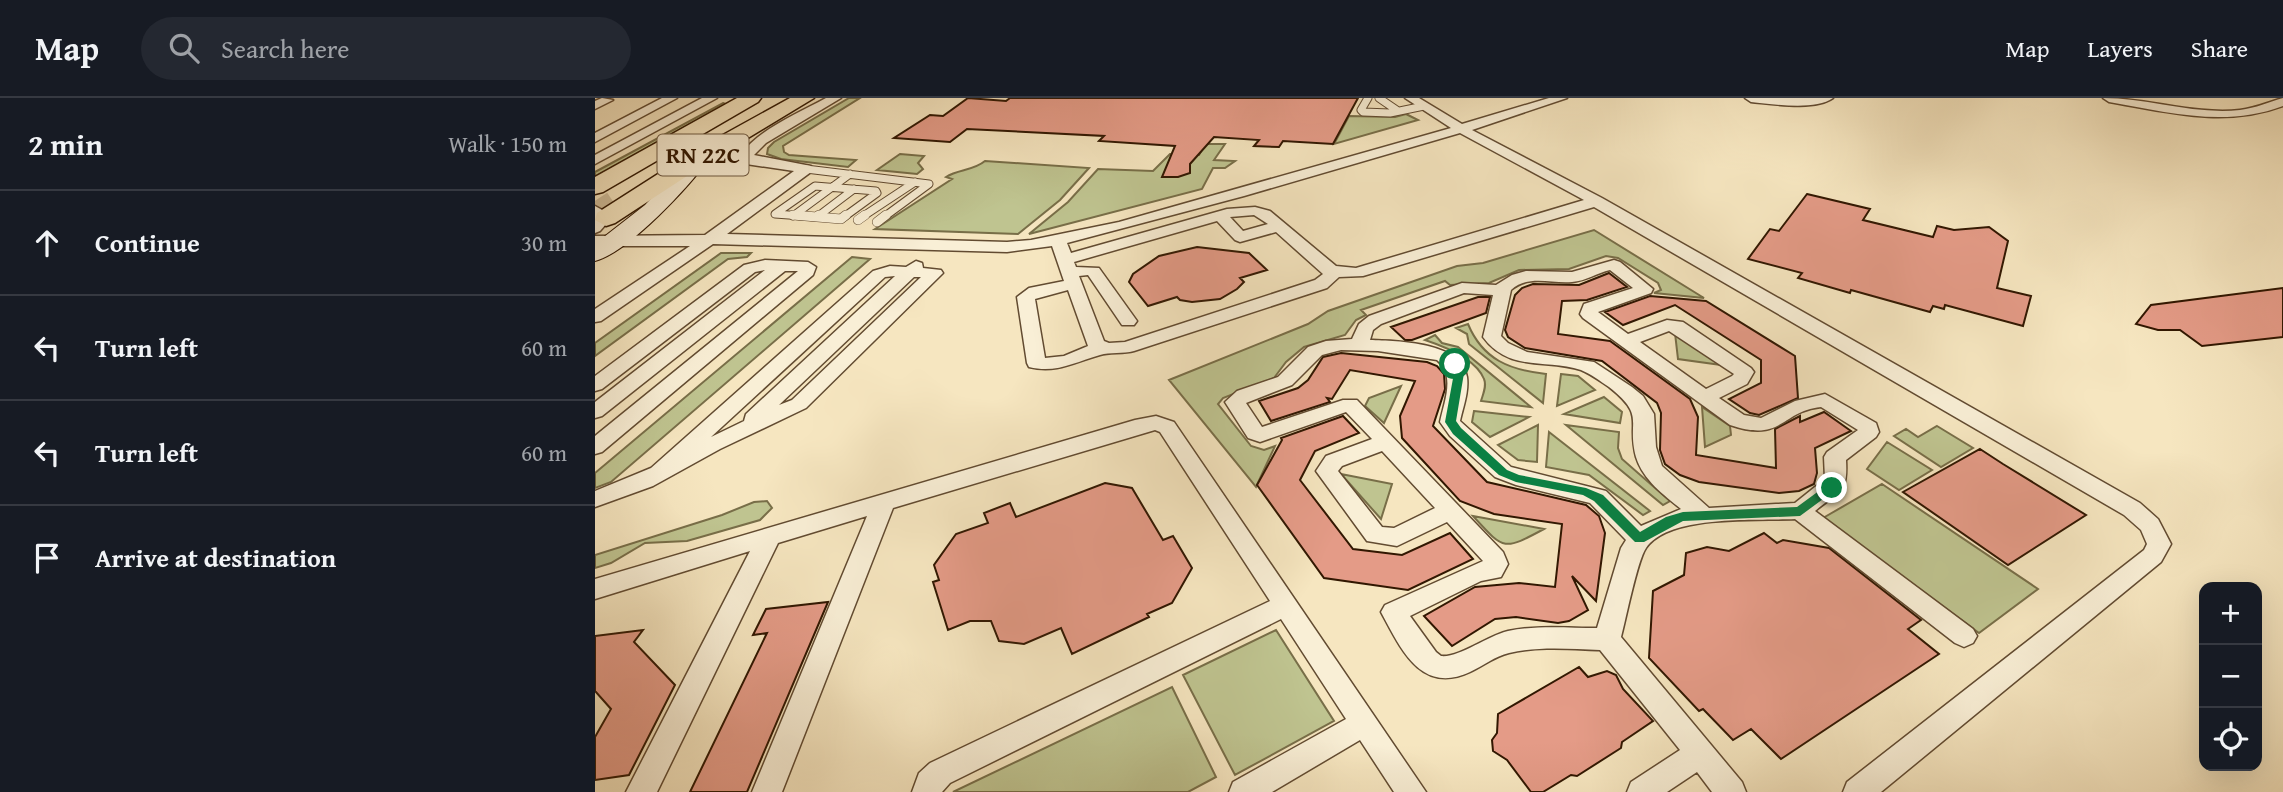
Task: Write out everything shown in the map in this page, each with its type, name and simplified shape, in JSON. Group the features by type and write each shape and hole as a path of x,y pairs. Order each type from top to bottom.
{"highway":[{"name":"RN 22C","path":"602,208 751,98"},
{"name":"RN 22C","path":"602,208 664,157 770,98"},
{"name":"RN 22C","path":"602,208 742,123 790,98"},
{"name":"RN 22C","path":"602,208 702,156 804,98"}],"main road":[{"path":"595,254 661,203 702,156"}],"street":[{"path":"595,138 671,98"},
{"path":"595,160 711,98"},
{"path":"806,169 751,161 747,155 761,140 835,98"},
{"path":"602,208 614,227 614,238 713,237 1007,247 1058,242 1275,184 1561,98"},
{"path":"1751,98 1788,102 1827,98"},
{"path":"2109,98 2209,113 2252,111 2283,102"},
{"path":"2169,98 2188,99"},
{"path":"1411,105 1597,201 2132,509 2151,524 2159,544 2153,556 1858,792"},
{"path":"595,317 713,237 806,169"},
{"path":"1058,242 1096,344 1127,347 1326,277 1357,274 1597,201"},
{"path":"1100,346 1089,355 1046,365 1036,363 1026,297 1069,272 1100,249 1255,211 1265,214 1279,226 1326,277"},
{"path":"1222,218 1240,237 1279,226"},
{"path":"911,271 937,245"},
{"path":"595,412 782,265"},
{"path":"595,385 745,271 757,266 782,265 804,266 809,269 595,447"},
{"path":"1607,639 1633,548 1639,538 1670,521 1703,515 1800,511 1832,488 1836,482 1835,457 1869,432 1869,428 1825,400 1819,400 1768,425 1746,425 1587,311 1645,289 1614,265 1572,277 1533,275 1517,278 1506,284 1492,337 1500,348 1518,356 1585,366 1637,401 1645,418 1647,460 1654,471 1703,515"},
{"path":"595,499 631,487 783,413 806,399 936,273 890,271 880,274 660,471"},
{"path":"1069,272 1093,271 1128,321"},
{"path":"1359,345 1368,324 1381,317 1448,293 1471,288 1503,291"},
{"path":"1626,341 1667,325 1677,326 1744,372 1740,380 1705,397"},
{"path":"1607,639 1506,642 1452,667 1442,668 1429,663 1394,612 1476,573 1492,570 1496,558 1481,546 1350,404 1261,435 1255,433 1235,402 1244,395 1287,380 1307,356 1318,348 1347,343 1432,353 1450,359 1459,373 1450,422 1457,431 1503,472 1516,478 1586,492 1598,498 1639,538"},
{"path":"595,589 1142,425 1162,424 1167,427 1411,792"},
{"path":"1385,442 1334,461 1327,471 1375,535 1397,537 1449,511"},
{"path":"767,792 883,504"},
{"path":"1800,511 1964,635"},
{"path":"641,792 769,538"},
{"path":"927,792 930,783 940,773 1286,605"},
{"path":"1607,639 1731,792"},
{"path":"1244,792 1364,723"},
{"path":"1642,792 1699,753"}],"lane":[{"path":"1390,113 1368,98 1361,110 1390,113 1411,105"},
{"path":"1379,98 1411,105"},
{"path":"806,169 929,185 877,222"},
{"path":"793,216 850,174"},
{"path":"858,220 915,182"},
{"path":"813,187 854,190 877,193 843,218 775,213 813,187"},
{"path":"817,217 854,190"}],"green space":[{"path":"849,98 860,98 783,146 784,152 789,155 856,160 848,167 781,159 767,154 768,148 774,142"},
{"path":"723,103 728,105 595,177 595,172"},
{"path":"1406,114 1418,120 1334,144 1349,116 1395,117"},
{"path":"1205,144 1225,144 1214,160 1235,161 1225,168 1213,168 1202,189 1029,234 1068,202 1098,169 1153,171 1170,154 1199,155"},
{"path":"900,154 924,156 918,163 923,169 917,174 877,170"},
{"path":"985,161 1089,168 1060,200 1018,234 875,229 952,179 946,177 976,167"},
{"path":"1594,230 1704,298 1654,293 1661,290 1658,283 1618,258 1606,256 1569,269 1519,270 1489,283 1450,285 1445,281 1361,310 1366,315 1356,320 1345,335 1304,347 1286,362 1274,378 1223,398 1218,404 1251,446 1264,450 1275,446 1256,487 1169,380 1308,324 1328,311 1457,266 1483,263"},
{"path":"721,253 751,253 747,257 728,259 595,356 595,343"},
{"path":"852,257 870,259 611,482 595,488 595,473"},
{"path":"1468,324 1481,346 1499,361 1521,370 1546,374 1543,403 1469,344 1467,334 1456,328"},
{"path":"1675,333 1721,365 1678,359"},
{"path":"1435,335 1442,343 1458,347 1531,407 1481,401 1485,384 1480,372 1467,359 1425,340"},
{"path":"1561,374 1578,376 1595,390 1557,406"},
{"path":"1401,386 1384,423 1365,406 1369,398"},
{"path":"1604,397 1622,412 1620,423 1564,414"},
{"path":"1702,407 1730,426 1731,435 1705,447"},
{"path":"1474,411 1529,417 1490,437 1472,422"},
{"path":"1538,425 1537,462 1518,460 1498,445"},
{"path":"1566,425 1619,432 1618,448 1622,459 1670,501 1663,505"},
{"path":"1937,426 1973,448 1941,467 1894,436 1906,429 1918,437"},
{"path":"1549,432 1650,511 1643,515 1589,475 1546,467"},
{"path":"1887,442 1932,470 1899,490 1867,469"},
{"path":"1341,474 1392,484 1381,519"},
{"path":"1882,484 2038,589 1979,633 1823,518"},
{"path":"767,501 772,508 760,520 687,541 645,543 611,563 595,568 595,555 722,515 754,502"},
{"path":"1473,516 1544,529 1520,541 1505,544 1491,535"},
{"path":"1276,630 1334,721 1235,775 1183,675"},
{"path":"1172,687 1216,777 1188,792 953,792"}],"building":[{"path":"968,98 1006,101 1010,98 1358,98 1333,144 1283,141 1279,147 1254,146 1259,140 1214,137 1190,164 1190,173 1178,177 1162,177 1175,146 1099,141 1104,136 967,129 950,142 894,138 930,115 943,116"},
{"path":"1807,194 1870,209 1863,220 1933,237 1937,226 1954,230 1989,227 2008,241 1997,288 2031,296 2023,326 1945,305 1944,309 1933,306 1930,312 1851,290 1850,293 1798,278 1802,273 1748,259 1770,229 1779,231"},
{"path":"1197,247 1249,253 1267,270 1240,278 1244,282 1220,299 1192,302 1177,297 1148,306 1129,282 1133,274 1159,256"},
{"path":"1609,273 1627,287 1587,300 1562,301 1558,334 1610,341 1690,399 1698,417 1696,455 1776,468 1775,429 1800,416 1800,422 1824,412 1851,431 1815,448 1817,473 1814,484 1799,491 1779,493 1699,482 1680,475 1665,464 1660,450 1661,413 1657,403 1602,361 1525,348 1508,337 1505,330 1515,295 1522,288 1533,284 1579,285"},
{"path":"2283,288 2283,337 2202,346 2180,330 2158,330 2136,324 2151,305"},
{"path":"1650,296 1706,301 1795,356 1798,398 1759,415 1750,413 1729,399 1761,383 1761,360 1675,305 1623,325 1605,312"},
{"path":"1478,297 1490,297 1486,313 1412,340 1405,340 1391,327"},
{"path":"1341,353 1427,362 1437,366 1444,374 1445,389 1433,426 1487,482 1586,505 1599,516 1605,533 1596,601 1572,576 1588,610 1569,621 1558,623 1516,617 1495,619 1452,646 1424,616 1475,587 1519,583 1555,587 1562,524 1494,514 1460,501 1402,438 1400,416 1415,381 1350,370 1332,399 1327,398 1330,402 1271,421 1259,401 1298,388 1308,380 1323,357"},
{"path":"1343,416 1359,433 1315,451 1300,480 1353,549 1402,555 1450,533 1473,559 1408,590 1324,578 1257,485 1281,438"},
{"path":"1980,449 2086,515 2008,565 1903,492"},
{"path":"1105,483 1132,488 1163,540 1173,536 1192,568 1172,603 1072,654 1061,628 1024,644 999,641 991,621 970,621 948,630 933,582 939,580 934,565 956,534 988,523 984,513 1010,503 1016,517"},
{"path":"1764,533 1777,543 1783,540 1829,548 1921,620 1908,629 1939,654 1781,759 1751,729 1733,740 1703,709 1699,711 1649,658 1653,591 1684,575 1686,553 1707,547 1729,551"},
{"path":"828,602 747,792 690,792 767,633 753,635 766,609"},
{"path":"643,630 634,642 675,685 629,775 595,780 595,737 611,709 595,691 595,636"},
{"path":"1579,667 1588,677 1607,671 1616,675 1623,689 1653,721 1622,742 1621,748 1577,776 1571,775 1543,792 1531,792 1507,760 1493,751 1492,740 1497,733 1498,714"}],"tunnel":[{"path":"595,214 619,198"}],"route":[{"path":"1455,364 1459,373 1450,422 1457,431 1503,472 1516,478 1586,492 1598,498 1639,538 1683,517 1800,511 1832,488"}]}
